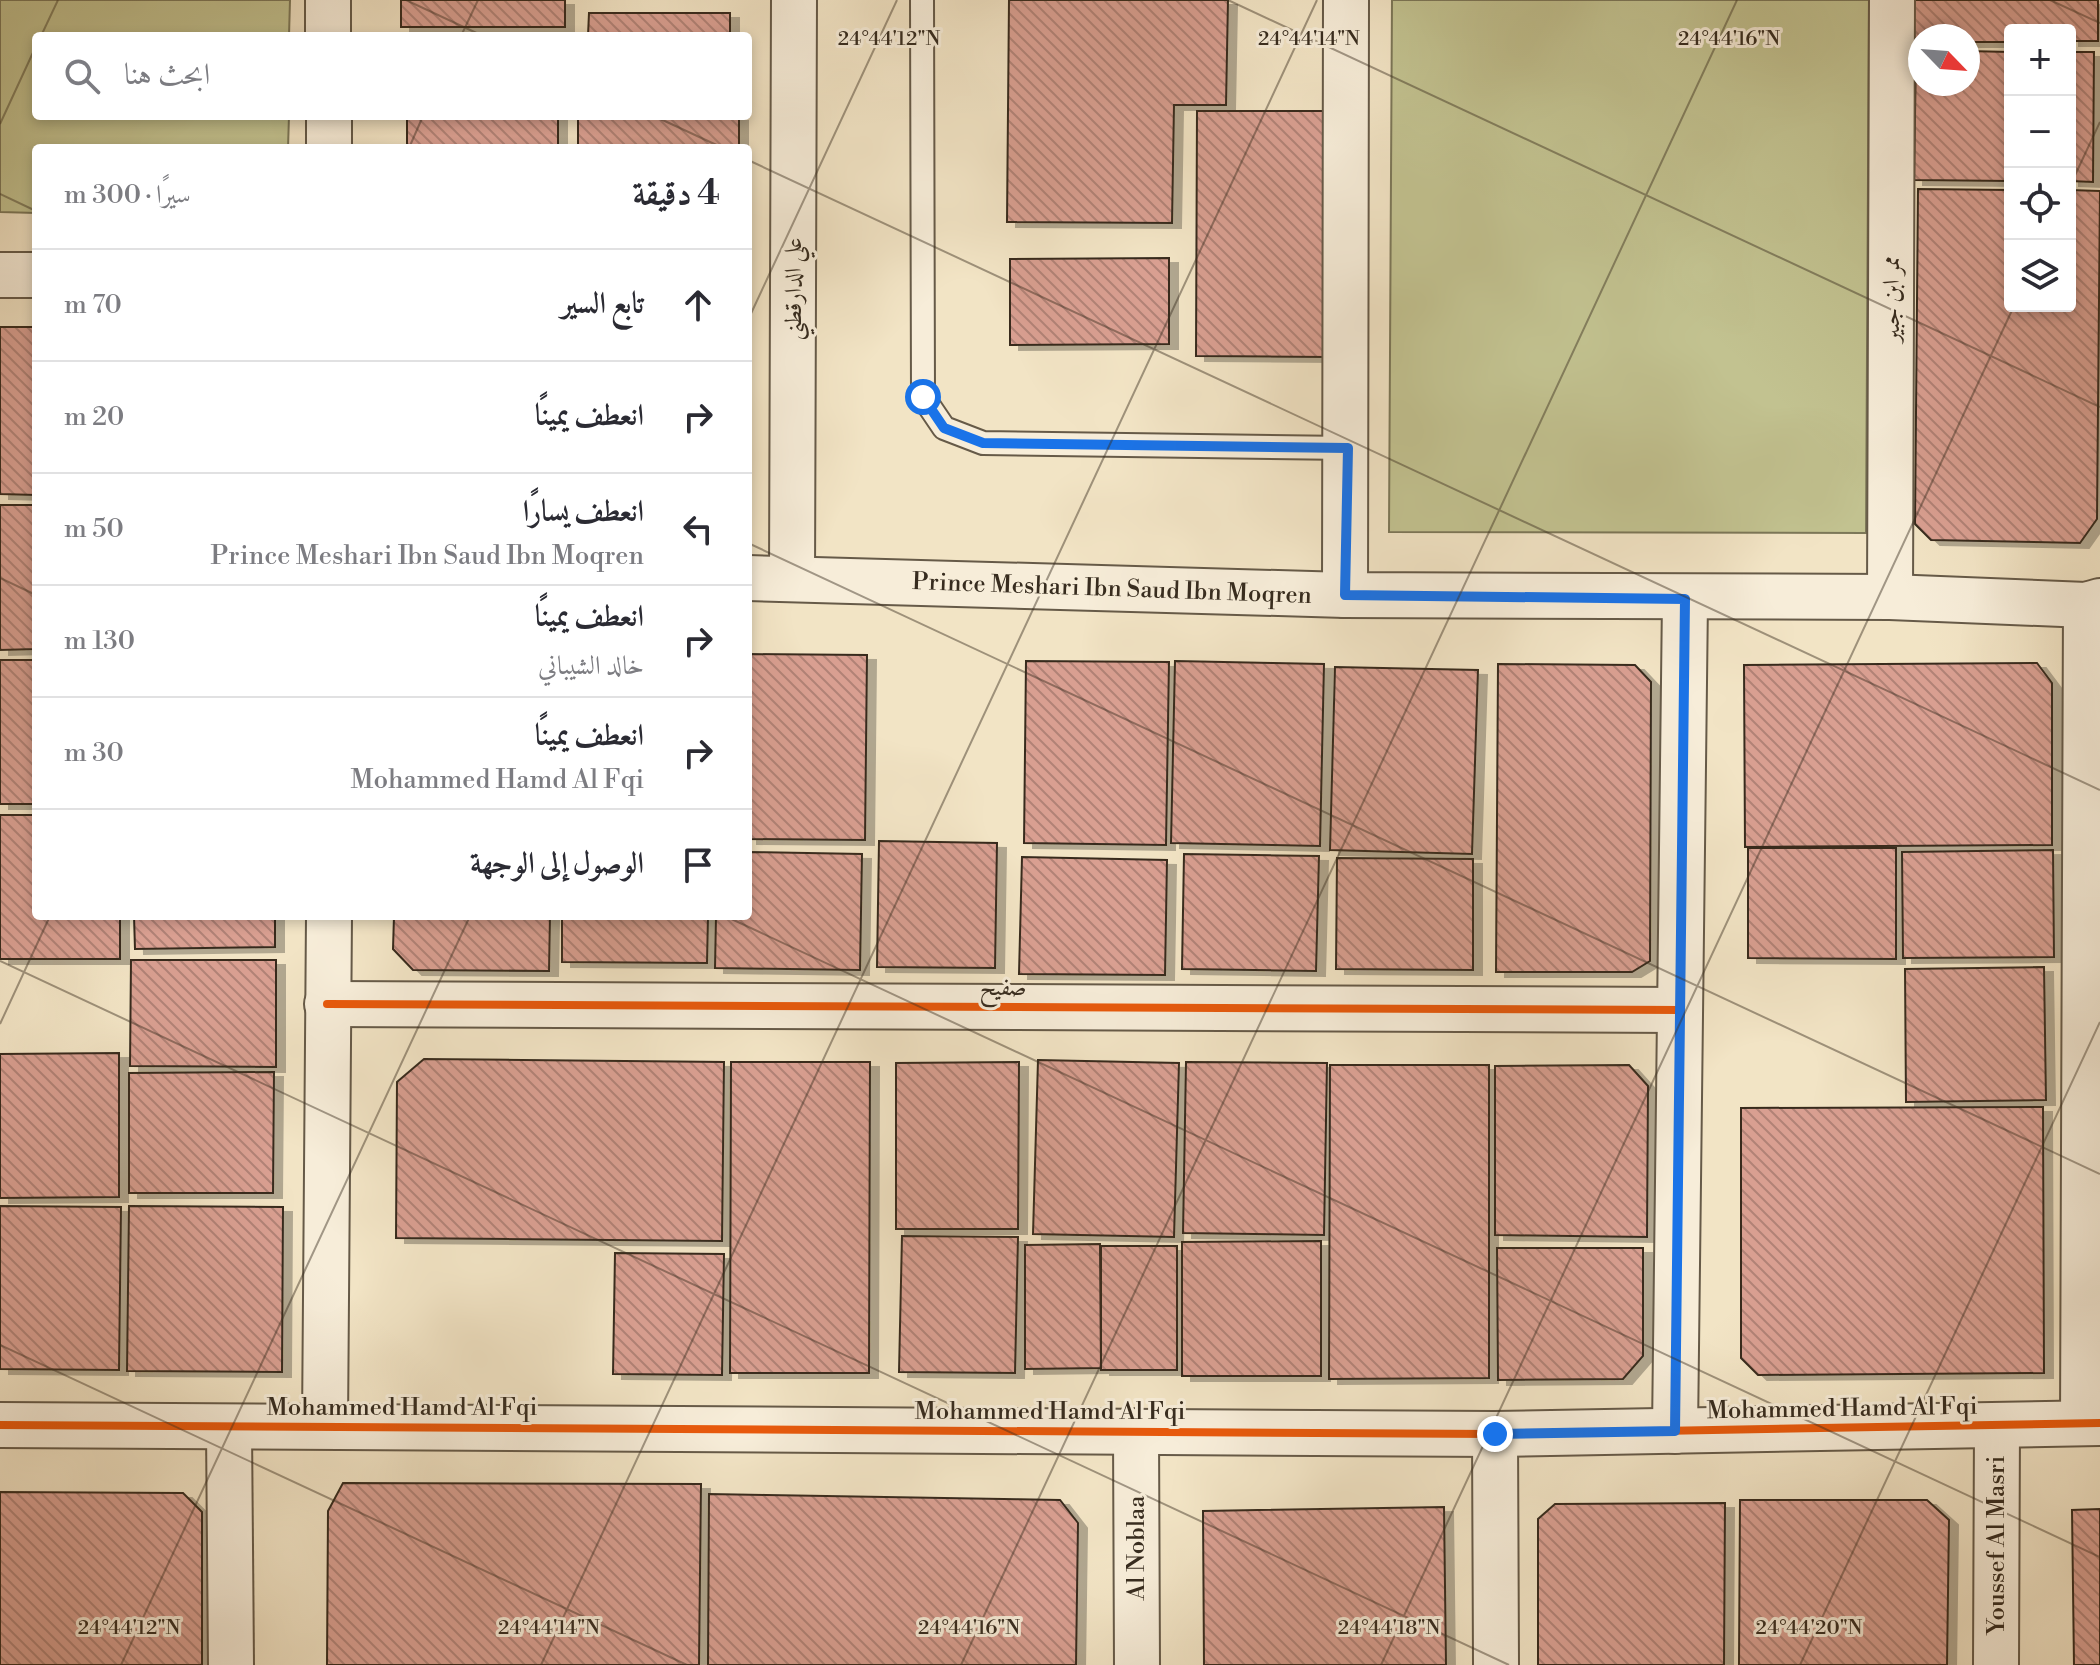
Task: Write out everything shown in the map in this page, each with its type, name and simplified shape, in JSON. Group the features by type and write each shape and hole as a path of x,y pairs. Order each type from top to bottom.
{"street":[{"path":"328,0 328,32"},
{"name":"علي الدارقطني","path":"792,578 794,0"},
{"path":"1345,595 1348,448 1346,0"},
{"name":"ممر ابن جبير","path":"1890,597 1892,0"},
{"path":"329,120 329,144"},
{"path":"0,275 32,275"},
{"name":"Prince Meshari Ibn Saud Ibn Moqren","path":"752,578 1345,595 1685,599 1890,597 2093,603"},
{"path":"1675,1431 1685,599"},
{"path":"2091,1423 2093,603"},
{"path":"325,1425 329,920"},
{"name":"صفيح","path":"327,1004 1680,1010"},
{"name":"Mohammed Hamd Al Fqi","path":"0,1425 229,1429 325,1425 1495,1434 2091,1423"},
{"name":"Youssef Al Masri","path":"1996,1665 1997,1425"},
{"path":"229,1429 231,1665"},
{"name":"Al Noblaa","path":"1136,1431 1137,1665"},
{"path":"1495,1434 1496,1665"}],"lane":[{"path":"922,0 923,397 944,428 983,443 1348,448"}],"green space":[{"path":"0,0 290,0 289,32 32,32 32,120 289,120 288,144 32,144 32,213 0,212"},
{"path":"1392,0 1869,0 1866,533 1389,532"}],"building":[{"path":"401,0 565,0 565,27 401,27"},
{"path":"1009,0 1228,0 1226,105 1174,105 1172,223 1007,222"},
{"path":"1913,0 2098,0 2098,41 2076,41 2076,24 2004,24 2004,42 1980,42 1980,24 1913,24"},
{"path":"589,13 730,13 730,32 588,32"},
{"path":"1980,51 2004,52 2004,181 1914,180 1915,96 1980,96"},
{"path":"2076,52 2094,52 2093,182 2076,181"},
{"path":"1197,111 1328,111 1327,357 1196,356"},
{"path":"407,120 558,120 558,144 407,144"},
{"path":"578,120 739,120 739,144 578,144"},
{"path":"1918,189 2004,190 2004,312 2076,312 2076,190 2100,191 2097,519 2080,543 1931,540 1915,524"},
{"path":"1169,258 1169,344 1010,345 1010,259"},
{"path":"0,327 32,327 32,495 0,494"},
{"path":"0,505 32,505 32,649 0,650"},
{"path":"752,654 867,655 865,840 752,839"},
{"path":"0,660 32,660 32,804 0,804"},
{"path":"1026,661 1169,662 1166,845 1024,843"},
{"path":"1175,661 1324,664 1320,846 1171,843"},
{"path":"2037,663 2052,683 2052,845 1745,847 1744,665"},
{"path":"1498,664 1635,665 1651,682 1650,961 1632,972 1496,972"},
{"path":"1335,667 1478,670 1472,854 1330,850"},
{"path":"0,815 32,815 32,920 120,920 120,959 0,959"},
{"path":"879,841 997,843 995,968 877,967"},
{"path":"1748,848 1896,848 1896,959 1748,958"},
{"path":"2053,850 2054,957 1903,958 1902,852"},
{"path":"752,852 862,854 860,970 715,968 716,920 752,920"},
{"path":"1184,854 1319,856 1316,971 1182,969"},
{"path":"1022,857 1167,860 1165,975 1019,974"},
{"path":"1337,858 1473,859 1473,970 1336,969"},
{"path":"134,920 275,920 275,947 135,949"},
{"path":"394,920 550,920 549,971 413,970 393,949"},
{"path":"562,920 708,920 707,963 562,962"},
{"path":"131,960 276,960 276,1067 130,1066"},
{"path":"2044,967 2046,1100 1906,1102 1905,969"},
{"path":"119,1053 119,1197 0,1198 0,1054"},
{"path":"424,1059 724,1062 722,1241 396,1238 397,1082"},
{"path":"1038,1060 1179,1063 1174,1237 1033,1234"},
{"path":"731,1062 870,1062 869,1373 730,1373"},
{"path":"1019,1062 1018,1229 896,1229 896,1063"},
{"path":"1186,1062 1327,1063 1324,1235 1183,1233"},
{"path":"1330,1065 1489,1065 1489,1378 1329,1379"},
{"path":"1629,1065 1648,1086 1647,1237 1495,1235 1495,1066"},
{"path":"274,1072 273,1193 129,1193 129,1073"},
{"path":"2043,1107 2044,1373 1758,1375 1741,1358 1741,1108"},
{"path":"0,1206 121,1207 119,1370 0,1369"},
{"path":"129,1206 283,1207 282,1372 127,1371"},
{"path":"902,1236 1018,1237 1015,1373 899,1372"},
{"path":"1321,1241 1321,1376 1182,1376 1182,1242"},
{"path":"1100,1244 1101,1368 1025,1369 1025,1245"},
{"path":"1101,1246 1177,1246 1177,1370 1101,1370"},
{"path":"1497,1248 1643,1248 1643,1356 1623,1379 1498,1380"},
{"path":"615,1253 724,1254 722,1375 613,1374"},
{"path":"343,1483 701,1484 699,1665 327,1665 328,1511"},
{"path":"0,1492 183,1493 202,1512 202,1665 0,1665"},
{"path":"709,1494 1060,1500 1078,1523 1076,1665 708,1665"},
{"path":"1740,1500 1927,1500 1949,1520 1947,1665 1739,1665"},
{"path":"1725,1503 1724,1665 1538,1665 1538,1519 1555,1504"},
{"path":"1444,1507 1446,1665 1204,1665 1203,1511"},
{"path":"2100,1509 2100,1665 2074,1665 2072,1510"}],"cycle path":[{"path":"327,1004 1680,1010"},
{"path":"0,1425 1495,1434 2100,1423"}],"route":[{"path":"923,397 944,428 983,443 1348,448 1345,595 1685,599 1675,1431 1495,1434"}]}
